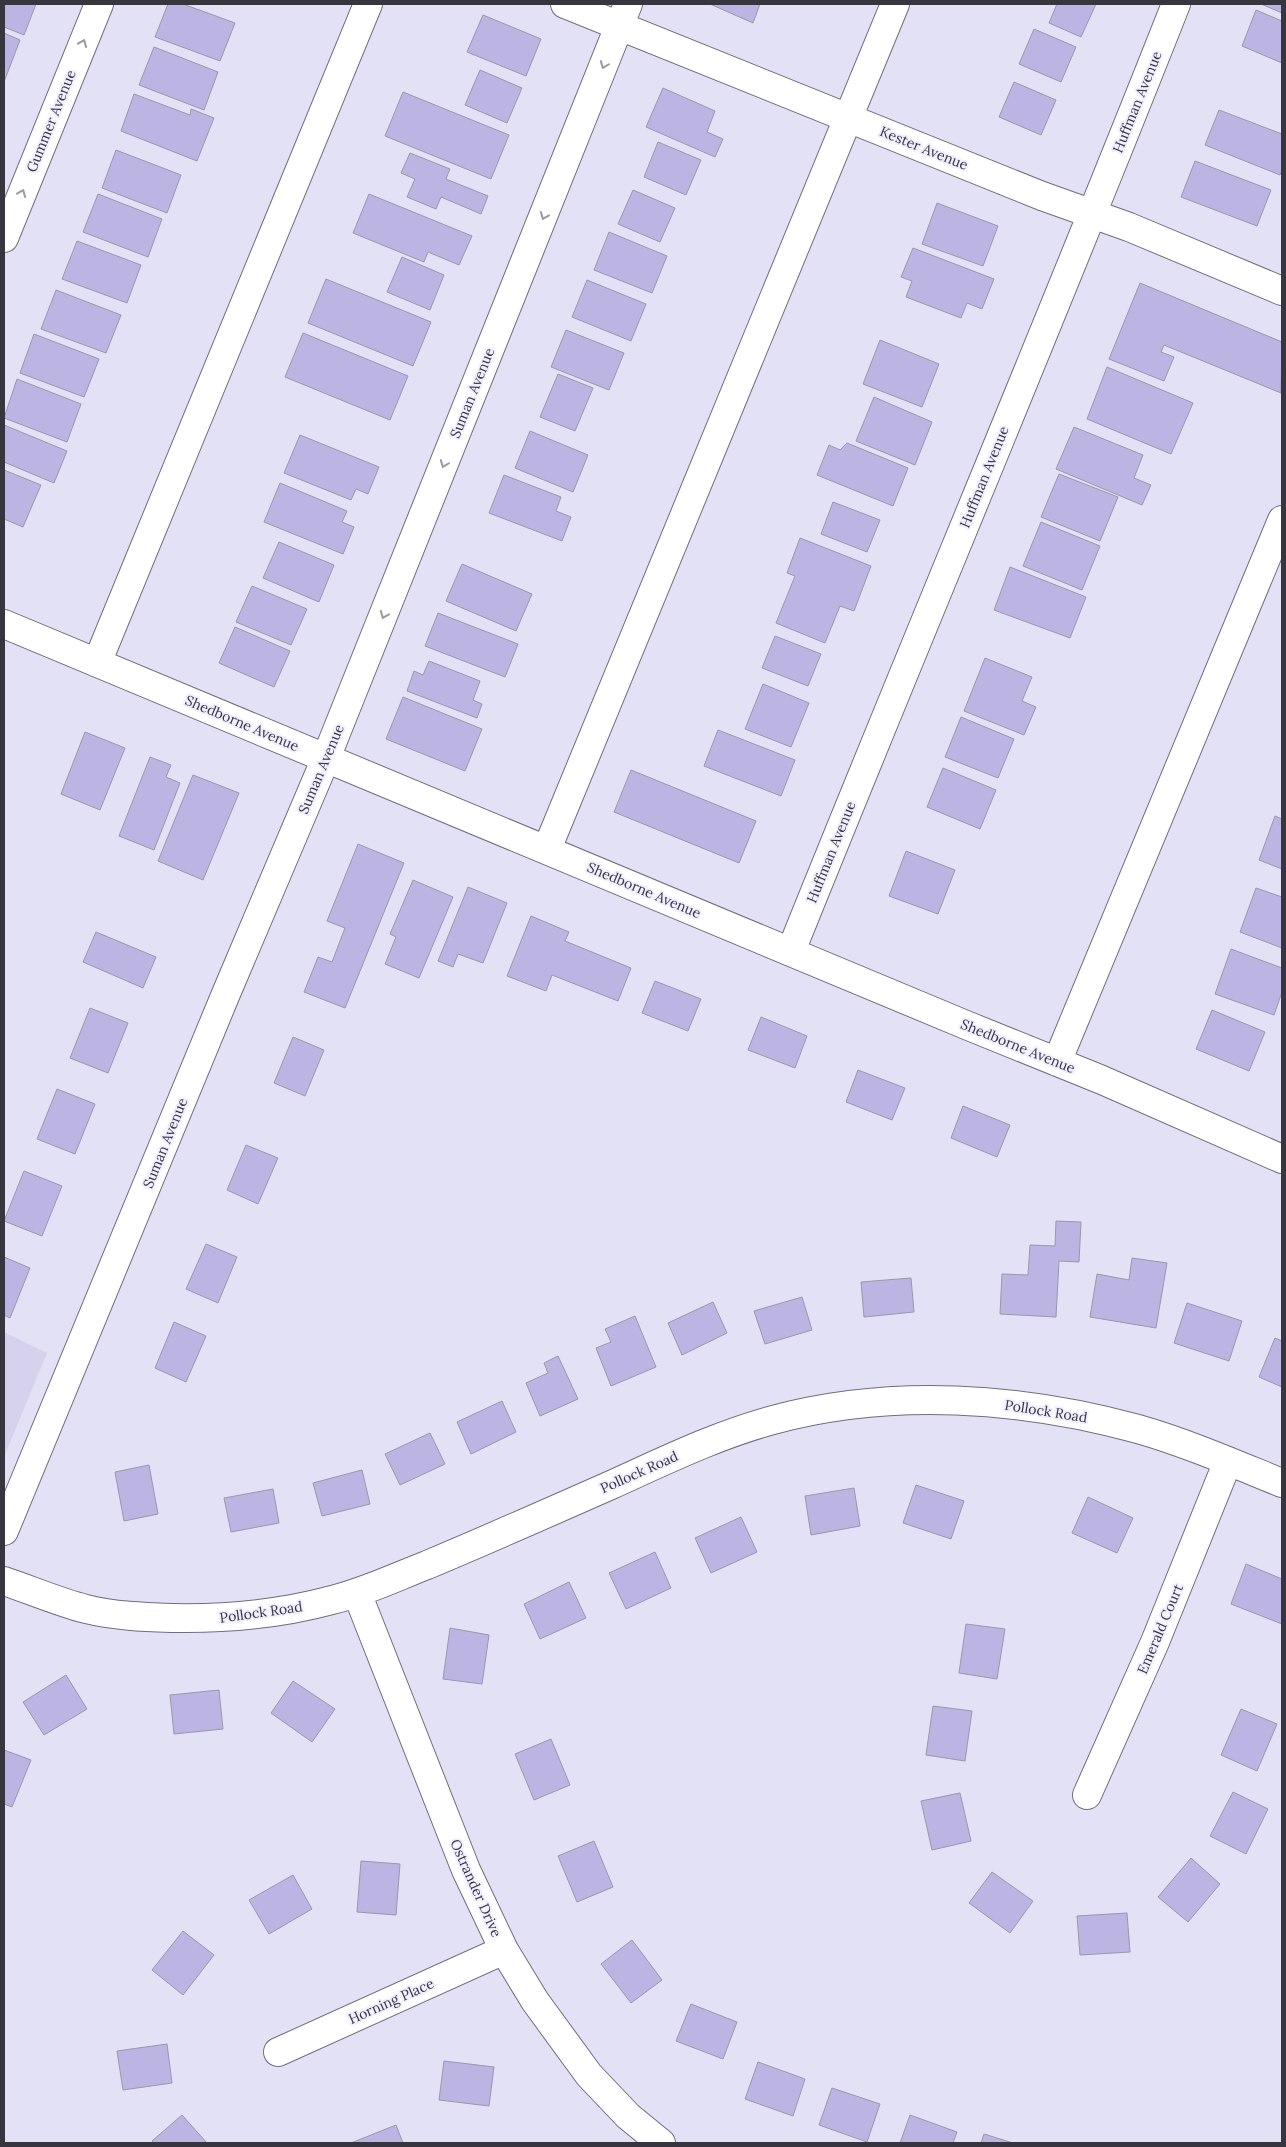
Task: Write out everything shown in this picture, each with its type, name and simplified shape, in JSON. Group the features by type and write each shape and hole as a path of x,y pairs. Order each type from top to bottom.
{"street":[{"name":"Gummer Avenue","path":"4,238 99,4"},
{"path":"97,663 368,4"},
{"name":"Kester Avenue","path":"565,4 624,15 848,118 1042,196 1129,227 1282,292"},
{"path":"547,850 895,4"},
{"name":"Huffman Avenue","path":"791,951 894,695 1093,214 1176,4"},
{"name":"Suman Avenue","path":"4,1531 225,996 326,758 624,15"},
{"path":"1057,1062 1282,520"},
{"name":"Shedborne Avenue","path":"4,624 1057,1062 1282,1159"},
{"name":"Pollock Road","path":"4,1581 88,1610 149,1617 210,1619 270,1613 330,1601 357,1594 500,1534 713,1439 774,1420 837,1406 921,1400 997,1403 1069,1413 1140,1430 1228,1460 1282,1484"},
{"name":"Emerald Court","path":"1087,1795 1155,1642 1228,1460"},
{"name":"Ostrander Drive","path":"357,1594 466,1870 504,1950 535,2001 589,2075 628,2116 661,2143"},
{"name":"Horning Place","path":"278,2052 504,1950"}],"shaded area":[{"path":"4,1332 47,1353 4,1457"}],"building":[{"path":"4,4 36,4 24,35 4,27"},
{"path":"168,4 183,4 235,23 220,61 155,37"},
{"path":"710,4 760,4 753,23"},
{"path":"1057,4 1096,4 1081,37 1049,23"},
{"path":"1261,4 1282,4 1282,13"},
{"path":"1256,10 1282,21 1282,63 1242,46"},
{"path":"483,15 541,39 526,76 467,52"},
{"path":"1034,29 1076,47 1061,82 1019,64"},
{"path":"4,33 20,40 4,82"},
{"path":"154,47 218,72 204,110 139,85"},
{"path":"480,70 522,88 507,123 465,105"},
{"path":"1014,82 1056,100 1041,135 999,117"},
{"path":"663,88 715,111 707,132 723,139 715,157 646,127"},
{"path":"403,92 509,135 491,179 385,136"},
{"path":"134,94 190,115 191,109 214,118 197,161 121,131"},
{"path":"1219,110 1282,134 1282,170 1280,175 1205,145"},
{"path":"658,142 701,160 686,195 644,177"},
{"path":"116,150 181,175 167,213 102,188"},
{"path":"410,153 450,169 446,179 488,196 481,214 441,197 436,209 407,197 415,179 401,173"},
{"path":"1195,161 1271,190 1257,226 1181,197"},
{"path":"633,190 675,208 660,242 618,224"},
{"path":"98,194 162,219 148,257 83,232"},
{"path":"369,194 472,236 459,265 428,252 424,262 353,233"},
{"path":"937,203 998,226 983,266 922,244"},
{"path":"609,232 667,256 652,293 594,270"},
{"path":"77,241 141,265 127,303 62,279"},
{"path":"913,248 994,279 982,309 967,303 961,318 906,297 912,281 901,277"},
{"path":"402,257 444,275 430,310 387,292"},
{"path":"326,279 431,322 413,366 308,323"},
{"path":"587,280 646,304 631,341 572,317"},
{"path":"1140,283 1282,342 1281,393 1164,345 1161,352 1174,357 1164,381 1109,359"},
{"path":"56,290 121,315 106,353 41,329"},
{"path":"566,330 624,353 609,390 551,367"},
{"path":"303,333 408,376 390,420 285,377"},
{"path":"34,334 99,359 84,397 20,373"},
{"path":"880,340 939,364 922,407 863,384"},
{"path":"1107,367 1193,403 1171,454 1087,419"},
{"path":"558,374 593,388 575,431 540,417"},
{"path":"17,379 81,404 67,442 4,418"},
{"path":"874,397 932,422 915,465 856,441"},
{"path":"4,425 67,451 54,483 4,462"},
{"path":"1074,427 1143,455 1134,478 1151,485 1142,505 1056,469"},
{"path":"530,431 588,455 573,492 515,468"},
{"path":"300,435 379,467 368,494 356,489 351,500 284,473"},
{"path":"847,443 908,468 893,506 817,475 829,445 840,450"},
{"path":"4,470 41,485 23,527 4,519"},
{"path":"1059,474 1118,497 1100,541 1041,517"},
{"path":"504,475 561,497 556,511 571,517 562,541 489,513"},
{"path":"280,483 347,511 342,522 354,527 343,554 264,522"},
{"path":"833,502 880,520 867,552 821,534"},
{"path":"1041,522 1100,546 1082,590 1023,566"},
{"path":"800,538 871,566 854,611 840,606 825,643 776,623 795,576 787,573"},
{"path":"279,542 334,565 319,602 263,578"},
{"path":"462,564 532,594 516,631 446,601"},
{"path":"1010,567 1086,597 1070,638 994,610"},
{"path":"252,586 307,609 291,645 236,622"},
{"path":"438,613 518,644 505,677 425,646"},
{"path":"235,627 290,651 274,687 219,663"},
{"path":"775,636 821,654 808,686 762,668"},
{"path":"985,658 1032,677 1022,701 1036,707 1024,735 964,711"},
{"path":"429,661 480,681 473,700 482,704 477,718 407,691 414,671 423,675"},
{"path":"763,684 809,703 791,747 745,729"},
{"path":"403,697 482,729 465,771 386,739"},
{"path":"961,717 1014,739 998,778 945,757"},
{"path":"718,730 795,760 781,796 704,766"},
{"path":"85,732 125,748 100,810 61,794"},
{"path":"150,757 171,765 166,777 180,783 154,850 119,836"},
{"path":"943,768 996,790 980,829 927,807"},
{"path":"631,770 756,821 739,863 614,812"},
{"path":"193,775 239,793 203,880 158,861"},
{"path":"1275,816 1282,819 1282,869 1259,860"},
{"path":"358,844 404,863 345,1008 304,992 318,957 332,962 345,928 327,921"},
{"path":"906,851 955,870 938,914 889,896"},
{"path":"413,880 453,897 419,978 385,964 396,937 390,934"},
{"path":"468,887 507,903 483,963 458,954 453,967 438,961"},
{"path":"1256,888 1282,897 1282,948 1240,932"},
{"path":"531,916 569,932 565,941 631,968 618,1001 552,975 546,991 507,976"},
{"path":"96,932 156,957 143,988 83,962"},
{"path":"1231,949 1282,968 1282,992 1274,1015 1215,994"},
{"path":"655,981 701,999 688,1031 642,1013"},
{"path":"90,1008 128,1023 108,1073 70,1058"},
{"path":"1212,1010 1265,1032 1249,1071 1196,1049"},
{"path":"761,1017 807,1036 795,1068 748,1050"},
{"path":"293,1037 324,1050 305,1096 274,1083"},
{"path":"858,1070 905,1088 892,1120 846,1102"},
{"path":"57,1089 95,1104 75,1154 37,1139"},
{"path":"963,1106 1010,1125 997,1157 951,1138"},
{"path":"246,1145 278,1158 258,1204 227,1190"},
{"path":"24,1171 62,1186 42,1236 4,1221"},
{"path":"1056,1221 1081,1222 1079,1262 1059,1261 1056,1317 1000,1314 1002,1274 1028,1275 1030,1245 1055,1246"},
{"path":"206,1244 237,1257 218,1303 186,1289"},
{"path":"4,1257 30,1268 10,1318 4,1315"},
{"path":"1132,1258 1167,1263 1156,1328 1090,1317 1097,1274 1129,1280"},
{"path":"911,1278 914,1312 864,1317 861,1282"},
{"path":"802,1297 812,1330 765,1344 754,1311"},
{"path":"713,1302 727,1333 682,1355 668,1323"},
{"path":"1187,1303 1242,1321 1229,1361 1174,1343"},
{"path":"635,1316 656,1367 611,1386 596,1348 611,1342 605,1329"},
{"path":"174,1322 206,1336 186,1382 155,1368"},
{"path":"1275,1338 1282,1341 1282,1387 1259,1377"},
{"path":"558,1356 578,1399 540,1416 526,1383 548,1373 544,1363"},
{"path":"502,1401 516,1432 471,1454 457,1422"},
{"path":"430,1433 445,1464 400,1485 385,1454"},
{"path":"149,1465 158,1514 124,1521 115,1472"},
{"path":"362,1470 370,1504 322,1516 313,1483"},
{"path":"916,1485 964,1501 951,1539 903,1523"},
{"path":"854,1488 860,1526 811,1535 805,1496"},
{"path":"273,1489 279,1523 231,1532 224,1498"},
{"path":"1088,1497 1133,1518 1117,1553 1072,1533"},
{"path":"741,1517 757,1552 711,1573 695,1538"},
{"path":"655,1552 671,1588 626,1609 609,1573"},
{"path":"1246,1564 1282,1579 1282,1624 1231,1604"},
{"path":"569,1582 586,1618 540,1639 524,1604"},
{"path":"966,1624 1005,1629 997,1679 959,1673"},
{"path":"450,1628 489,1635 482,1684 443,1679"},
{"path":"66,1675 87,1709 44,1735 23,1702"},
{"path":"293,1681 335,1709 312,1742 271,1713"},
{"path":"219,1690 223,1729 174,1734 170,1695"},
{"path":"933,1706 972,1711 965,1761 926,1755"},
{"path":"1241,1709 1277,1724 1257,1771 1221,1755"},
{"path":"551,1739 570,1785 534,1800 515,1754"},
{"path":"4,1750 31,1760 12,1807 4,1804"},
{"path":"1233,1792 1268,1809 1246,1854 1210,1836"},
{"path":"960,1793 971,1841 932,1850 921,1801"},
{"path":"594,1841 613,1887 577,1902 558,1856"},
{"path":"1191,1858 1220,1884 1188,1922 1158,1897"},
{"path":"361,1861 400,1864 396,1915 357,1912"},
{"path":"992,1872 1033,1901 1010,1933 969,1903"},
{"path":"293,1875 312,1909 269,1934 249,1900"},
{"path":"1127,1913 1130,1952 1080,1955 1077,1916"},
{"path":"183,1931 214,1955 183,1995 152,1970"},
{"path":"632,1940 662,1980 631,2003 601,1964"},
{"path":"691,2004 737,2022 723,2059 676,2041"},
{"path":"167,2044 172,2083 123,2090 117,2051"},
{"path":"444,2061 494,2067 489,2106 439,2100"},
{"path":"758,2062 805,2079 793,2116 745,2099"},
{"path":"832,2088 880,2104 867,2142 819,2125"},
{"path":"182,2115 207,2143 154,2143 152,2141"},
{"path":"910,2115 957,2132 953,2143 900,2143"},
{"path":"396,2125 403,2143 351,2143"},
{"path":"984,2134 1013,2143 981,2143"}]}
